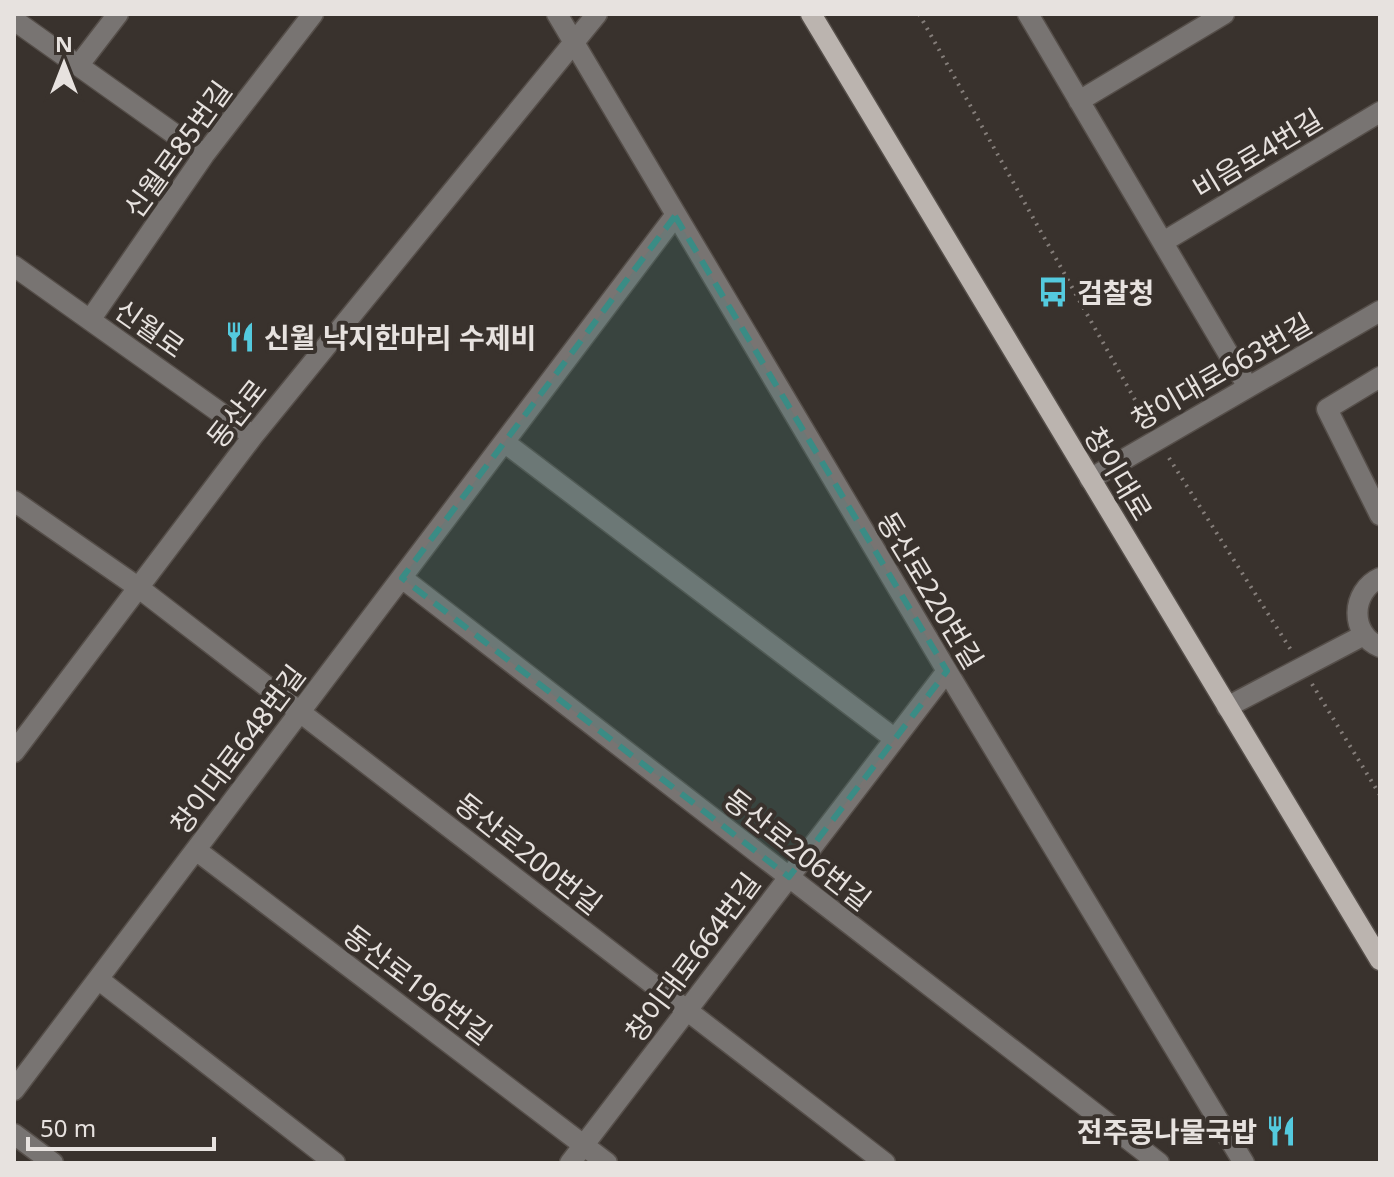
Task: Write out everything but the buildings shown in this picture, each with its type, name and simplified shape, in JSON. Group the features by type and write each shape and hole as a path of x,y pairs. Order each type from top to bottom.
{"main road":[{"name":"창이대로","path":"811,14 1380,960"}],"street":[{"path":"78,66 118,14"},
{"name":"신월로85번길","path":"90,320 204,155 313,14"},
{"path":"557,14 574,43"},
{"name":"동산로","path":"14,752 253,436 597,14"},
{"path":"1028,14 1248,387"},
{"path":"1079,101 1224,14"},
{"path":"14,20 204,155"},
{"name":"동산로220번길","path":"574,43 1244,1163"},
{"name":"비음로4번길","path":"1163,242 1380,112"},
{"name":"창이대로648번길","path":"14,1090 675,216"},
{"name":"신월로","path":"14,266 253,436"},
{"name":"창이대로663번길","path":"1090,479 1380,311"},
{"path":"1380,377 1327,409 1380,515"},
{"path":"504,442 895,739"},
{"name":"동산로200번길","path":"14,501 139,588 885,1163"},
{"name":"동산로206번길","path":"402,578 1159,1163"},
{"path":"1227,707 1302,668 1372,641 1357,612 1365,588 1380,578"},
{"name":"창이대로664번길","path":"570,1163 947,671"},
{"name":"동산로196번길","path":"196,850 607,1163"},
{"path":"98,979 335,1163"},
{"path":"14,1134 53,1163"}],"path":[{"path":"919,14 1158,440 1380,795"}],"highlighted area":[{"path":"675,216 947,671 789,877 402,578"}],"place":[{"name":"검찰청","path":"1053,292"},
{"name":"신월 낙지한마리 수제비","path":"240,337"},
{"name":"전주콩나물국밥","path":"1281,1131"}]}
